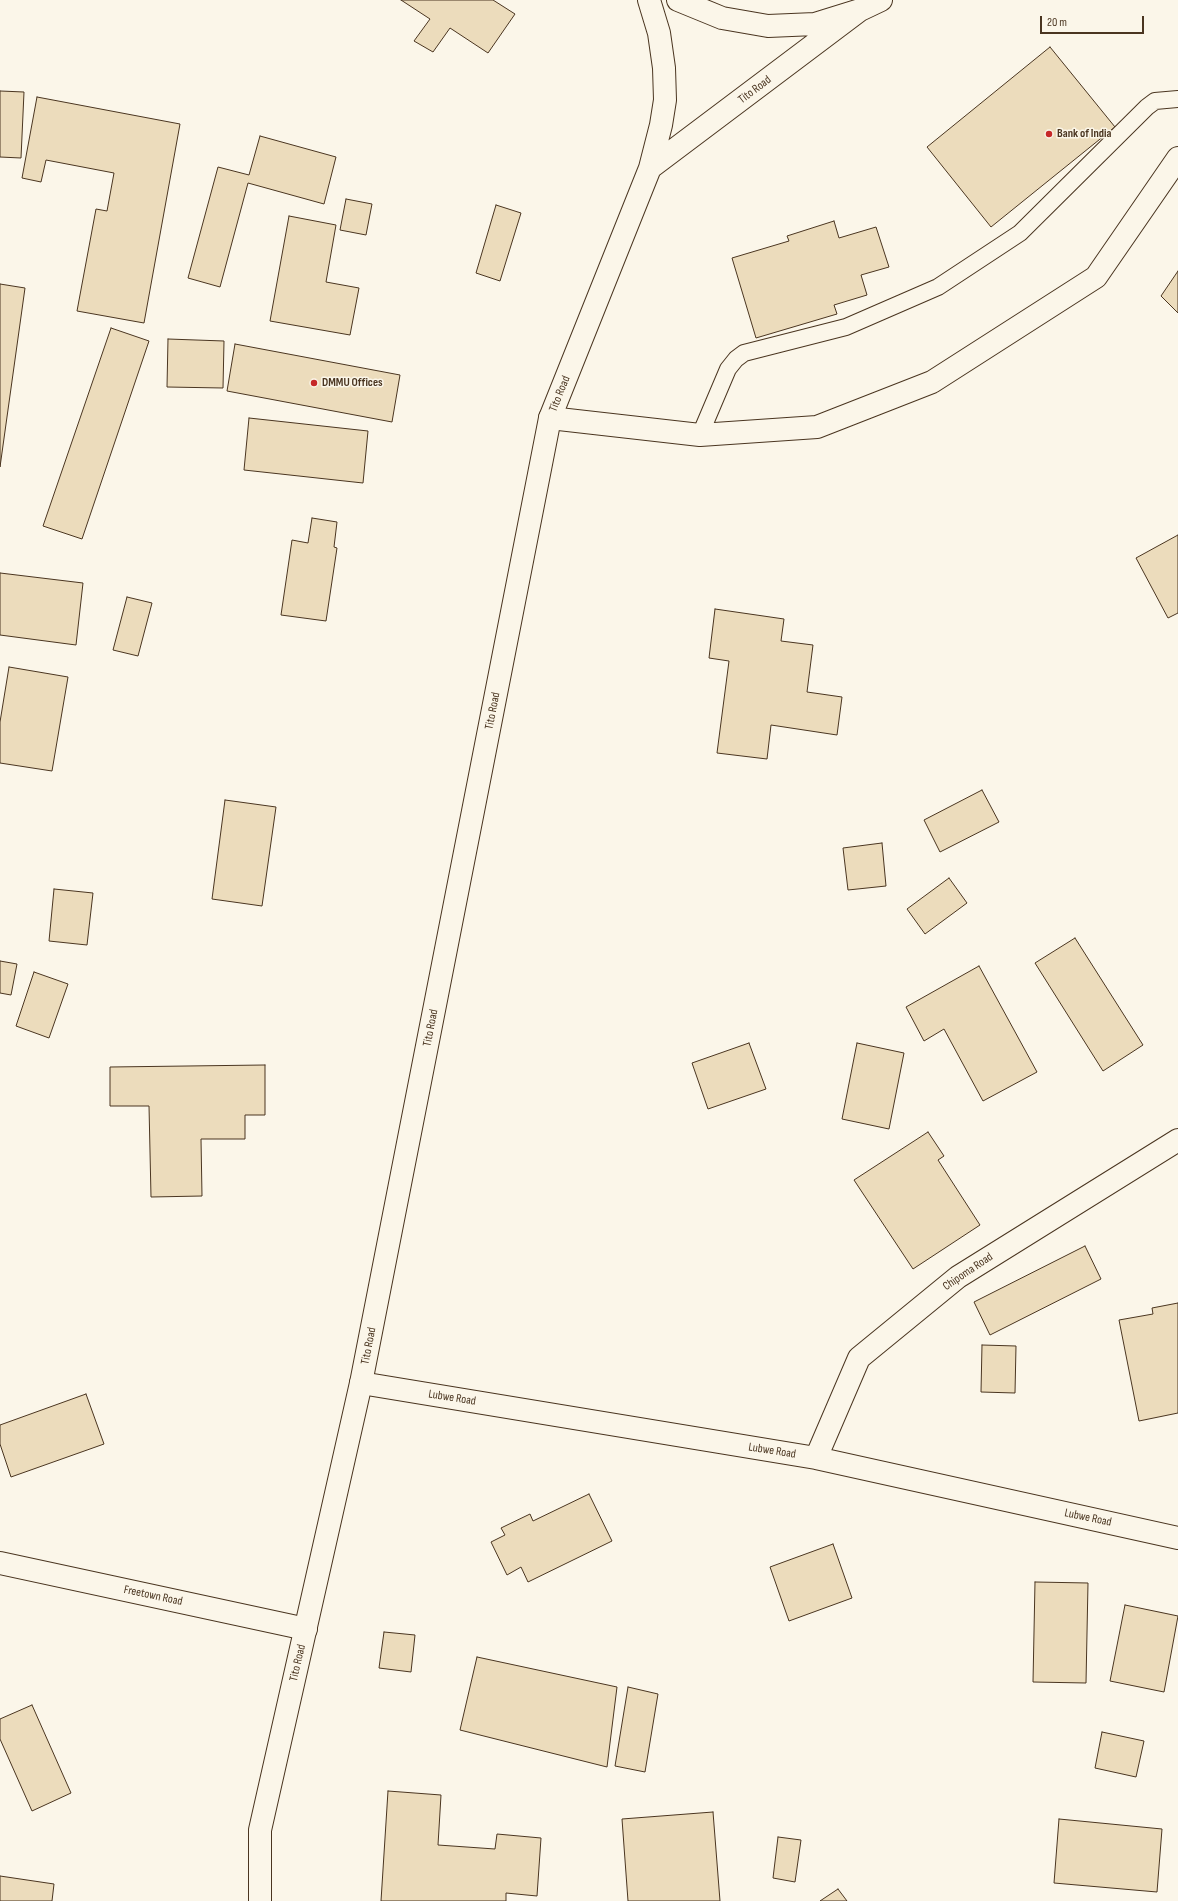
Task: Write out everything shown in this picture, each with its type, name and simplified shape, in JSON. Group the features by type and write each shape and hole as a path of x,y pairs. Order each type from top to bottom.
{"main road":[{"name":"Tito Road","path":"260,1901 260,1830 361,1382 550,418 650,168 661,125 665,100 664,68 659,33 649,0"},
{"path":"678,0 722,18 768,26 815,24 860,10 881,0"},
{"name":"Tito Road","path":"650,168 860,10"},
{"path":"550,418 700,435 817,427 932,382 1096,277 1178,158"},
{"name":"Chipoma Road","path":"816,1458 859,1358 958,1277 1178,1140"},
{"name":"Lubwe Road","path":"361,1382 816,1458 1178,1538"},
{"name":"Freetown Road","path":"0,1563 306,1629"}],"lane":[{"path":"700,435 728,369 736,359 744,353 846,327 938,287 1020,233 1148,107 1160,100 1178,99"}],"building":[{"path":"401,0 493,0 515,14 488,53 450,28 433,52 414,41 430,19"},
{"path":"1050,47 1115,127 991,227 927,147"},
{"path":"0,91 24,92 21,158 0,157"},
{"path":"37,97 180,124 144,323 77,311 96,209 107,211 114,173 46,160 41,182 22,178"},
{"path":"260,136 336,157 324,204 248,183 220,287 188,278 218,167 249,175"},
{"path":"346,199 372,204 366,235 340,230"},
{"path":"496,205 521,213 500,281 476,273"},
{"path":"289,216 336,225 326,282 359,288 350,335 270,321"},
{"path":"834,221 839,238 876,227 889,267 861,275 867,295 834,305 837,314 756,338 732,258 789,241 787,236"},
{"path":"1178,271 1178,313 1161,296"},
{"path":"0,284 25,288 0,467"},
{"path":"111,328 149,341 82,539 43,526"},
{"path":"168,339 224,341 223,388 167,387"},
{"name":"DMMU Offices","path":"235,344 400,375 392,422 227,391"},
{"path":"249,418 368,431 363,483 244,470"},
{"path":"312,518 337,522 334,547 337,548 326,621 281,615 292,540 308,543"},
{"path":"1178,535 1178,613 1168,618 1136,558"},
{"path":"0,573 83,583 76,645 0,635"},
{"path":"127,597 152,603 138,656 113,650"},
{"path":"715,609 784,619 781,641 813,645 807,692 842,697 837,735 771,725 767,759 717,753 729,661 709,658"},
{"path":"9,667 68,677 52,771 0,763 0,722"},
{"path":"982,790 999,822 940,852 924,820"},
{"path":"225,800 276,807 262,906 212,899"},
{"path":"882,843 886,886 848,890 843,848"},
{"path":"949,878 967,903 925,934 907,909"},
{"path":"54,889 93,893 87,945 49,941"},
{"path":"1075,938 1143,1045 1103,1071 1035,963"},
{"path":"0,961 17,964 11,995 0,993"},
{"path":"979,966 1037,1072 983,1101 944,1029 924,1041 906,1007"},
{"path":"34,972 68,984 49,1038 16,1026"},
{"path":"749,1043 766,1089 708,1109 692,1063"},
{"path":"857,1043 904,1053 889,1129 842,1119"},
{"path":"265,1065 265,1115 245,1115 245,1139 201,1139 202,1196 151,1197 149,1106 110,1106 110,1067"},
{"path":"928,1132 944,1156 938,1160 980,1225 913,1269 854,1180"},
{"path":"1085,1246 1101,1279 990,1335 974,1302"},
{"path":"1178,1303 1178,1413 1139,1421 1119,1320 1153,1314 1152,1308"},
{"path":"982,1345 1016,1346 1015,1393 981,1392"},
{"path":"86,1394 104,1444 11,1477 0,1444 0,1425"},
{"path":"589,1494 612,1541 528,1582 521,1567 507,1575 491,1542 505,1535 501,1528 530,1514 533,1521"},
{"path":"833,1544 852,1598 789,1621 770,1567"},
{"path":"1035,1582 1088,1583 1086,1683 1033,1682"},
{"path":"1125,1605 1178,1616 1164,1692 1110,1681"},
{"path":"384,1632 415,1635 411,1672 379,1668"},
{"path":"477,1657 617,1687 607,1767 460,1730"},
{"path":"628,1687 658,1694 645,1772 615,1766"},
{"path":"32,1705 71,1793 32,1811 0,1739 0,1719"},
{"path":"1102,1732 1144,1741 1136,1777 1095,1768"},
{"path":"388,1791 441,1795 438,1845 495,1849 497,1834 541,1838 537,1896 506,1893 506,1901 381,1901"},
{"path":"713,1812 720,1901 628,1901 622,1819"},
{"path":"1059,1819 1162,1829 1157,1892 1054,1883"},
{"path":"778,1837 801,1840 795,1882 773,1878"},
{"path":"0,1876 54,1884 52,1901 0,1901"},
{"path":"838,1889 847,1901 820,1901"}],"place":[{"name":"Bank of India","path":"1049,134"},
{"name":"DMMU Offices","path":"314,383"}]}
